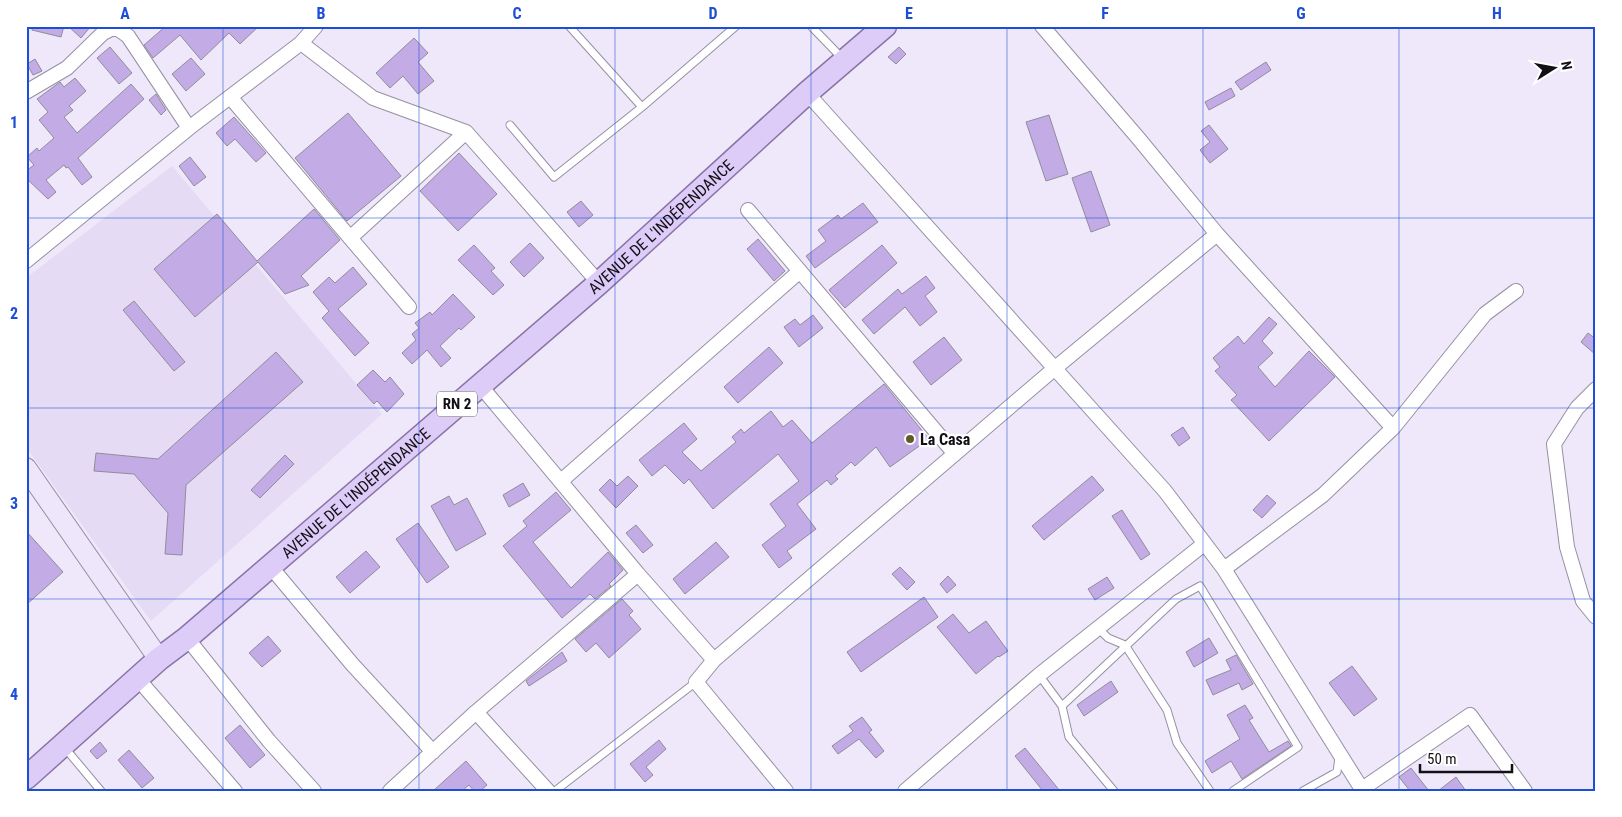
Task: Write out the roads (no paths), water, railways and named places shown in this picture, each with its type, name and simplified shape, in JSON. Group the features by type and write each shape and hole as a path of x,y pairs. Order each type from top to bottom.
{"main road":[{"name":"AVENUE DE L'INDÉPENDANCE","path":"26,778 159,659 187,638 599,282 807,93 885,26"}],"street":[{"path":"26,261 189,128 301,44 316,26"},
{"path":"1042,26 1140,138 1217,234 1393,428"},
{"path":"26,92 67,68 103,33 111,29 118,29 128,36 189,128"},
{"path":"301,44 372,98 466,132 599,282"},
{"path":"807,93 1165,492 1224,569 1362,790 1470,716 1525,791"},
{"path":"231,98 409,307"},
{"path":"350,238 466,132"},
{"path":"748,210 956,454"},
{"path":"786,791 696,682 714,660 1054,369 1217,234"},
{"path":"561,481 800,271"},
{"path":"1224,569 1323,495 1393,428 1485,314 1516,291"},
{"path":"479,384 638,574 714,660"},
{"path":"1596,389 1577,408 1554,444 1567,548 1583,601 1596,617"},
{"path":"26,468 159,659"},
{"path":"905,791 1039,675 1204,544"},
{"path":"270,566 352,664 433,752"},
{"path":"390,791 476,712 638,574"},
{"path":"187,638 269,741 314,791"},
{"path":"138,679 235,791"},
{"path":"476,712 548,791"}],"lane":[{"path":"570,26 642,107"},
{"path":"510,125 554,176 642,107 736,26"},
{"path":"811,26 844,61"},
{"path":"1062,706 1176,599 1200,586 1298,747 1234,791"},
{"path":"1098,628 1108,638 1118,640 1125,646 1167,710 1177,743 1210,791"},
{"path":"1039,675 1062,706 1069,737 1114,791"},
{"path":"555,791 696,682"},
{"path":"63,746 101,791"},
{"path":"1303,791 1311,789 1337,772 1339,755"}],"place":[{"name":"La Casa","path":"910,439"}]}
